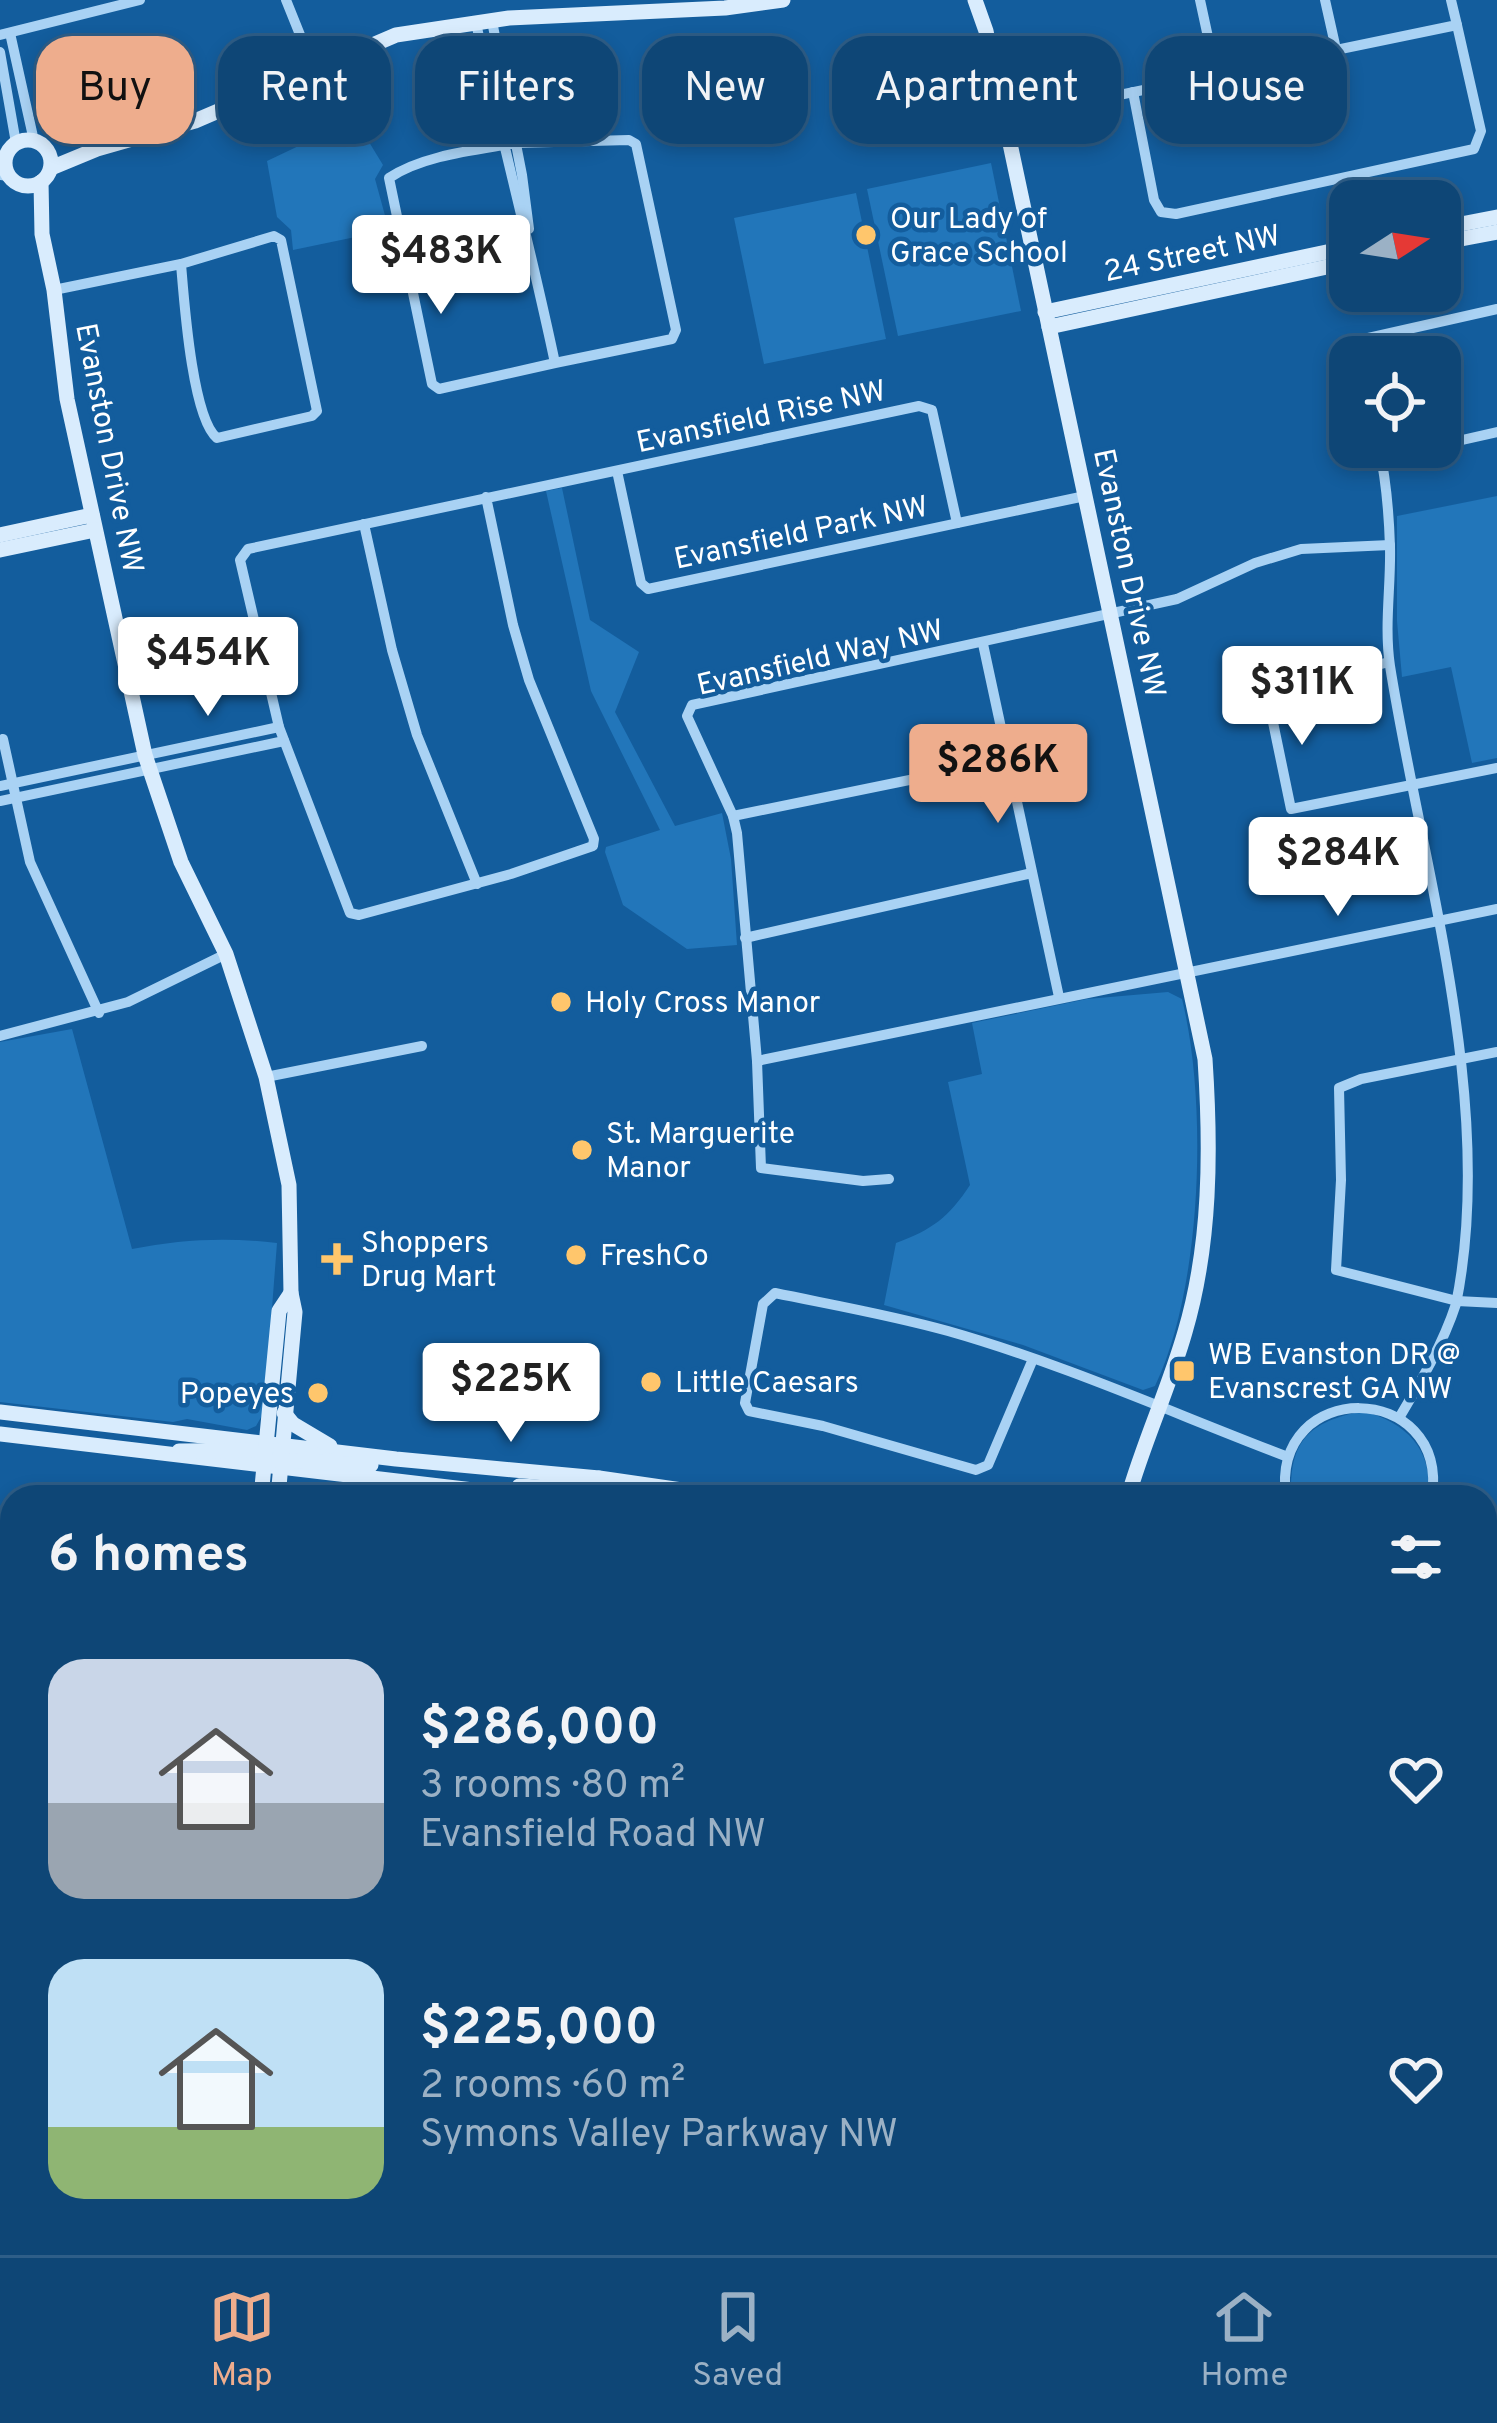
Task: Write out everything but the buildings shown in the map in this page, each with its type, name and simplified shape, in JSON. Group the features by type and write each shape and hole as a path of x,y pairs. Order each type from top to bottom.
{"street":[{"path":"32,145 5,34 140,0"},
{"path":"286,0 300,36"},
{"path":"391,37 484,22 783,0"},
{"name":"Evanston Drive NW","path":"975,0 987,36"},
{"name":"Evanston Drive NW","path":"985,0 986,31"},
{"path":"1200,0 1208,36"},
{"path":"1325,0 1333,36"},
{"path":"1133,92 1154,200 1161,212 1176,214 1474,149 1481,131 1451,0"},
{"path":"484,22 488,36"},
{"path":"484,22 502,145 530,244 555,363"},
{"path":"1347,48 1457,25"},
{"path":"0,52 32,145"},
{"path":"1121,94 1145,89"},
{"path":"8,171 46,175 97,149 218,111"},
{"path":"507,144 447,157 389,178 432,384 440,389 672,339 676,329 636,144 618,140"},
{"path":"516,144 530,244"},
{"name":"Evanston Drive NW","path":"1008,144 1205,1058 1210,1129 1199,1268 1186,1328 1132,1485"},
{"path":"32,145 97,149"},
{"path":"8,171 32,145"},
{"name":"Evanston Drive NW","path":"32,145 46,175 42,234 67,399 147,762 181,862 226,955 266,1077 290,1191 290,1293 296,1312 284,1413 272,1456"},
{"name":"Evanston Drive NW","path":"8,171 42,234"},
{"path":"1461,224 1497,217"},
{"path":"1461,239 1497,232"},
{"path":"54,290 181,264 267,235 281,240 317,411 312,416 217,438 208,431 194,370 181,264"},
{"name":"24 Street NW","path":"1047,320 1329,252"},
{"name":"24 Street NW","path":"1047,320 1329,266"},
{"path":"1377,336 1497,309"},
{"name":"Evansfield Rise NW","path":"279,727 240,560 248,549 919,406 932,410 957,523"},
{"path":"1461,440 1497,432"},
{"path":"1382,468 1390,545 1389,662 1473,1057 1479,1105 1480,1171 1457,1301 1436,1354 1399,1418"},
{"name":"Evansfield Park NW","path":"617,471 641,583 648,589 1085,496"},
{"path":"7,800 279,727 350,913 359,915 477,884 586,851 593,839 529,680 512,625 486,497"},
{"path":"0,535 94,522"},
{"path":"0,550 94,522"},
{"path":"364,524 417,735 477,884"},
{"name":"Evansfield Way NW","path":"890,1179 761,1168 740,857 733,816 687,716 692,705 1177,599 1255,563 1301,549 1390,545"},
{"path":"982,644 1059,997"},
{"path":"1389,662 1308,683 1269,703 1291,809 1497,768"},
{"path":"3,739 7,800 44,898 99,1012"},
{"path":"6,785 284,742"},
{"path":"733,816 1007,760"},
{"path":"745,938 1032,873"},
{"path":"757,1061 1497,909"},
{"path":"0,1036 99,1012 226,955"},
{"path":"266,1077 422,1046"},
{"path":"1497,1052 1361,1078 1339,1088 1336,1270 1457,1301 1497,1303"},
{"name":"Evanston Drive NW","path":"272,1456 279,1311 290,1293"},
{"path":"1033,1359 988,1465 976,1470 824,1426 749,1411 745,1403 763,1304 775,1293 946,1330 1033,1359 1288,1457"},
{"path":"1285,1485 1296,1440 1325,1414 1362,1406 1399,1418 1415,1432 1427,1450 1435,1485"},
{"path":"0,1412 427,1485"},
{"path":"284,1413 297,1427 337,1450"},
{"path":"0,1434 210,1462 337,1450 645,1485"},
{"path":"157,1454 199,1449 386,1466 396,1460"},
{"path":"264,1485 272,1456"},
{"path":"272,1456 276,1485"},
{"path":"210,1462 253,1485"},
{"name":"Evanston Drive NW","path":"1128,1485 1134,1477"},
{"path":"585,1485 599,1478"},
{"path":"461,1485 493,1485"}],"shaded area":[{"path":"303,144 370,144 383,165 375,179 389,230 293,250 291,230 277,217 267,161"},
{"path":"991,163 1021,311 898,336 867,189"},
{"path":"856,193 886,339 764,364 734,218"},
{"path":"562,488 590,620 639,652 615,712 675,826 722,813 731,859 737,945 687,949 623,905 606,847 660,830 591,691 546,491"},
{"path":"1497,496 1497,758 1472,763 1451,667 1402,677 1397,516"},
{"path":"1168,992 1182,999 1190,1042 1196,1195 1183,1299 1155,1386 1143,1390 1023,1345 884,1305 896,1243 939,1221 970,1185 948,1082 982,1074 972,1023 1087,999"},
{"path":"72,1029 132,1249 204,1240 277,1243 264,1412 256,1426 247,1430 187,1419 173,1422 0,1402 0,1042"},
{"path":"1363,1411 1404,1431 1421,1452 1428,1485 1291,1485 1294,1461 1306,1437"}],"place":[{"name":"Our Lady of Grace School","path":"866,235"},
{"name":"Holy Cross Manor","path":"561,1002"},
{"name":"St. Marguerite Manor","path":"582,1150"},
{"name":"FreshCo","path":"576,1255"},
{"name":"Shoppers Drug Mart","path":"337,1259"},
{"name":"WB Evanston DR @ Evanscrest GA NW","path":"1184,1371"},
{"name":"Little Caesars","path":"651,1382"},
{"name":"Popeyes","path":"318,1393"}]}
